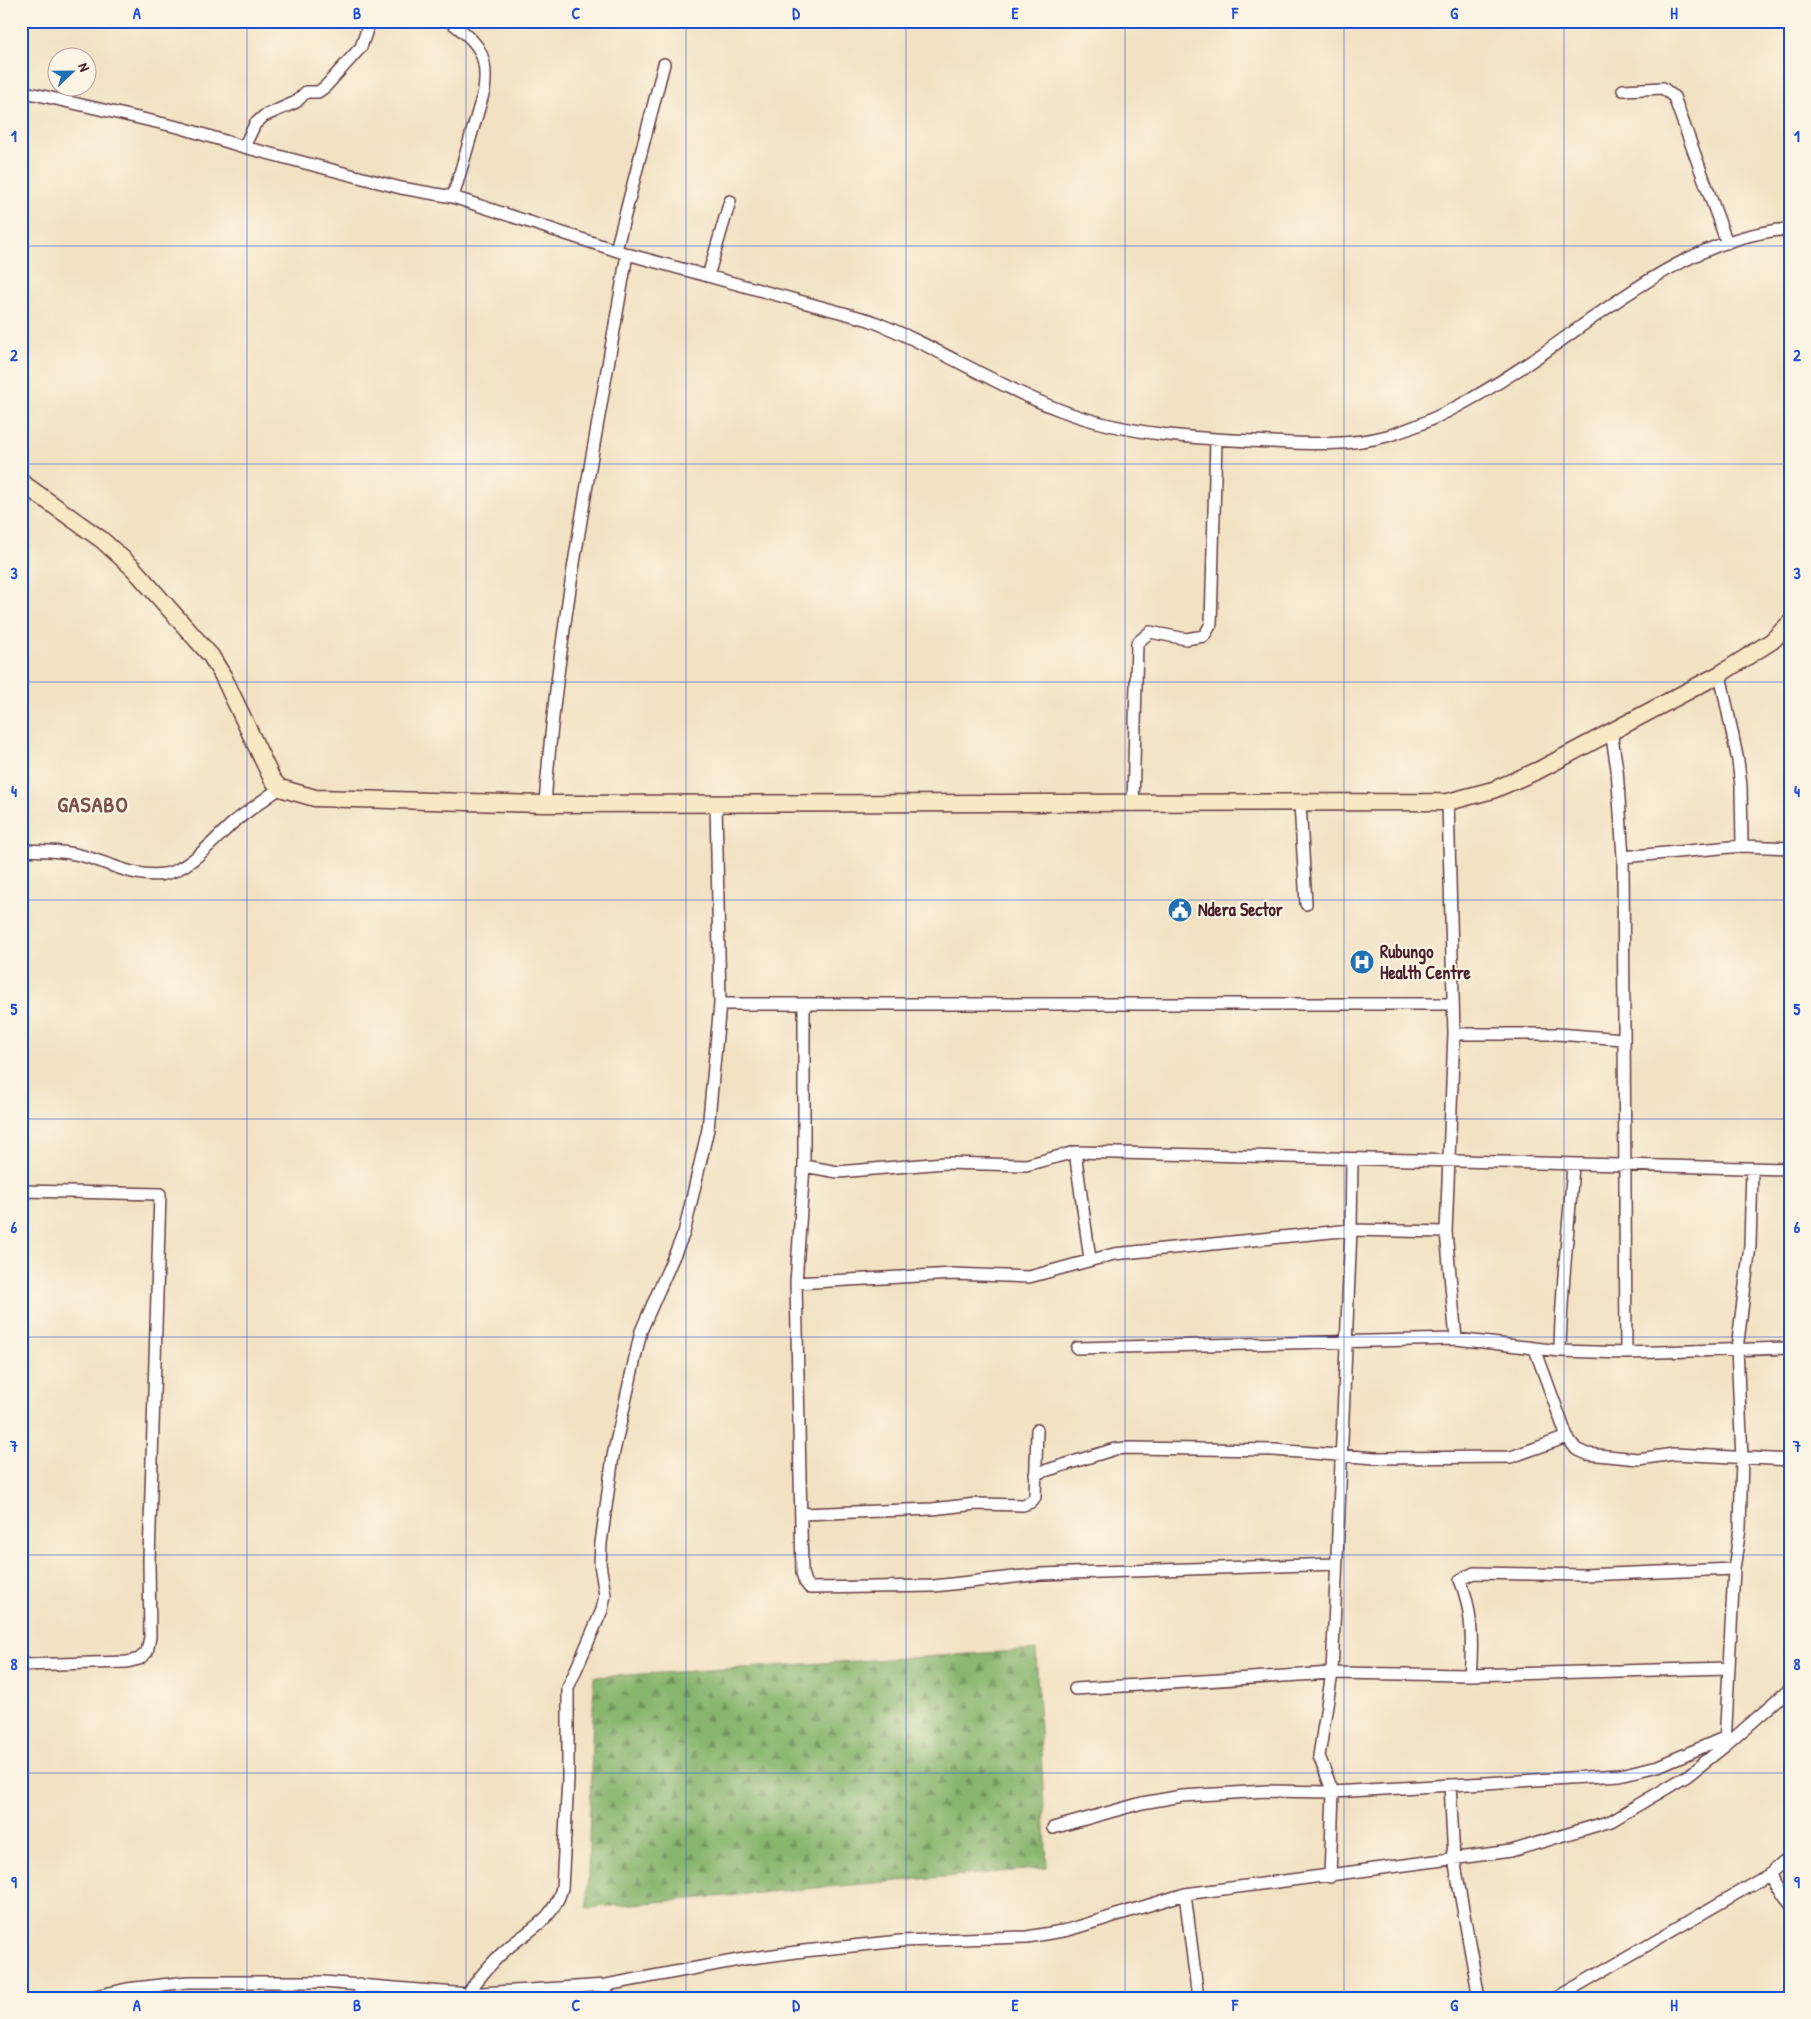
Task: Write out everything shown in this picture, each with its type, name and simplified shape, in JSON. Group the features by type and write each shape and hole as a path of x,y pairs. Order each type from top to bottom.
{"main road":[{"path":"21,482 102,540 133,568 205,649 223,676 272,779 280,788 314,798 544,804 716,802 1133,805 1448,802 1493,790 1539,770 1720,674 1772,641 1790,622"}],"street":[{"path":"244,147 255,124 264,116 296,102 306,92 318,92 325,87 361,47 370,21"},
{"path":"449,21 479,46 484,58 486,75 484,91 453,197"},
{"path":"544,804 553,698 584,498 601,414 621,252 664,64"},
{"path":"1624,90 1663,88 1674,97 1727,243"},
{"path":"21,91 182,128 244,147 401,188 453,197 621,252 886,326 990,380 1060,410 1102,425 1140,432 1216,440 1321,444 1386,436 1419,424 1498,383 1672,266 1727,243 1790,229"},
{"path":"708,276 730,201"},
{"path":"1133,805 1136,643 1150,632 1186,639 1204,636 1211,624 1216,440"},
{"path":"1720,674 1738,761 1741,786 1742,846"},
{"path":"1612,731 1617,769 1623,857 1626,1353"},
{"path":"21,850 80,855 100,863 128,870 164,875 176,871 189,862 235,822 280,788"},
{"path":"467,1994 489,1966 508,1948 551,1914 558,1902 562,1888 568,1780 568,1688 602,1610 605,1596 600,1564 601,1543 613,1456 641,1330 659,1287 675,1256 686,1223 708,1129 720,1004 716,802"},
{"path":"1448,802 1454,1034 1446,1232 1456,1339"},
{"path":"1300,803 1306,904"},
{"path":"1623,857 1742,846 1790,848"},
{"path":"720,1004 1453,1004"},
{"path":"804,1004 804,1166 796,1283 802,1573 804,1582 810,1588 934,1586 1041,1574 1336,1564"},
{"path":"1454,1034 1557,1034 1623,1039"},
{"path":"804,1166 838,1172 944,1163 1026,1165 1075,1152 1790,1169"},
{"path":"1075,1152 1090,1260"},
{"path":"1330,1877 1333,1792 1319,1756 1332,1673 1351,1230 1352,1159"},
{"path":"1560,1351 1561,1294 1570,1221 1574,1165"},
{"path":"1725,1742 1734,1569 1740,1528 1742,1458 1737,1349 1750,1246 1752,1168"},
{"path":"21,1191 160,1194 149,1560 150,1637 148,1652 139,1659 127,1662 21,1665"},
{"path":"796,1283 953,1274 1029,1277 1114,1254 1351,1230 1446,1232"},
{"path":"1077,1348 1092,1346 1456,1339 1535,1349 1626,1353 1790,1348"},
{"path":"1535,1349 1567,1437 1576,1449 1587,1454 1638,1458 1674,1454 1790,1460"},
{"path":"802,1514 932,1509 976,1504 1023,1505 1031,1502 1035,1497 1037,1430"},
{"path":"1035,1474 1115,1449 1128,1448 1274,1450 1375,1458 1511,1457 1567,1437"},
{"path":"1470,1675 1472,1650 1470,1621 1465,1592 1460,1580 1468,1575 1474,1573 1583,1575 1734,1569"},
{"path":"1075,1689 1332,1673 1470,1675 1728,1668"},
{"path":"86,1998 127,1989 187,1982 323,1982 467,1994 606,1985 744,1959 804,1950 900,1941 1027,1937 1068,1930 1185,1894 1330,1877 1511,1851 1611,1821 1687,1776 1790,1689"},
{"path":"1053,1828 1142,1804 1182,1796 1266,1791 1333,1792 1620,1775 1658,1766 1725,1742"},
{"path":"1450,1785 1454,1859 1480,1998"},
{"path":"1556,1998 1770,1874 1790,1857"},
{"path":"1770,1874 1790,1905"},
{"path":"1185,1894 1198,1998"},
{"path":"359,1998 360,1984"},
{"path":"606,1985 607,1998"}],"green space":[{"path":"1036,1650 1047,1868 587,1908 594,1677"}],"place":[{"name":"Ndera Sector","path":"1180,910"},
{"name":"Rubungo Health Centre","path":"1362,962"}],"district":[{"name":"GASABO","path":"93,804"}]}
